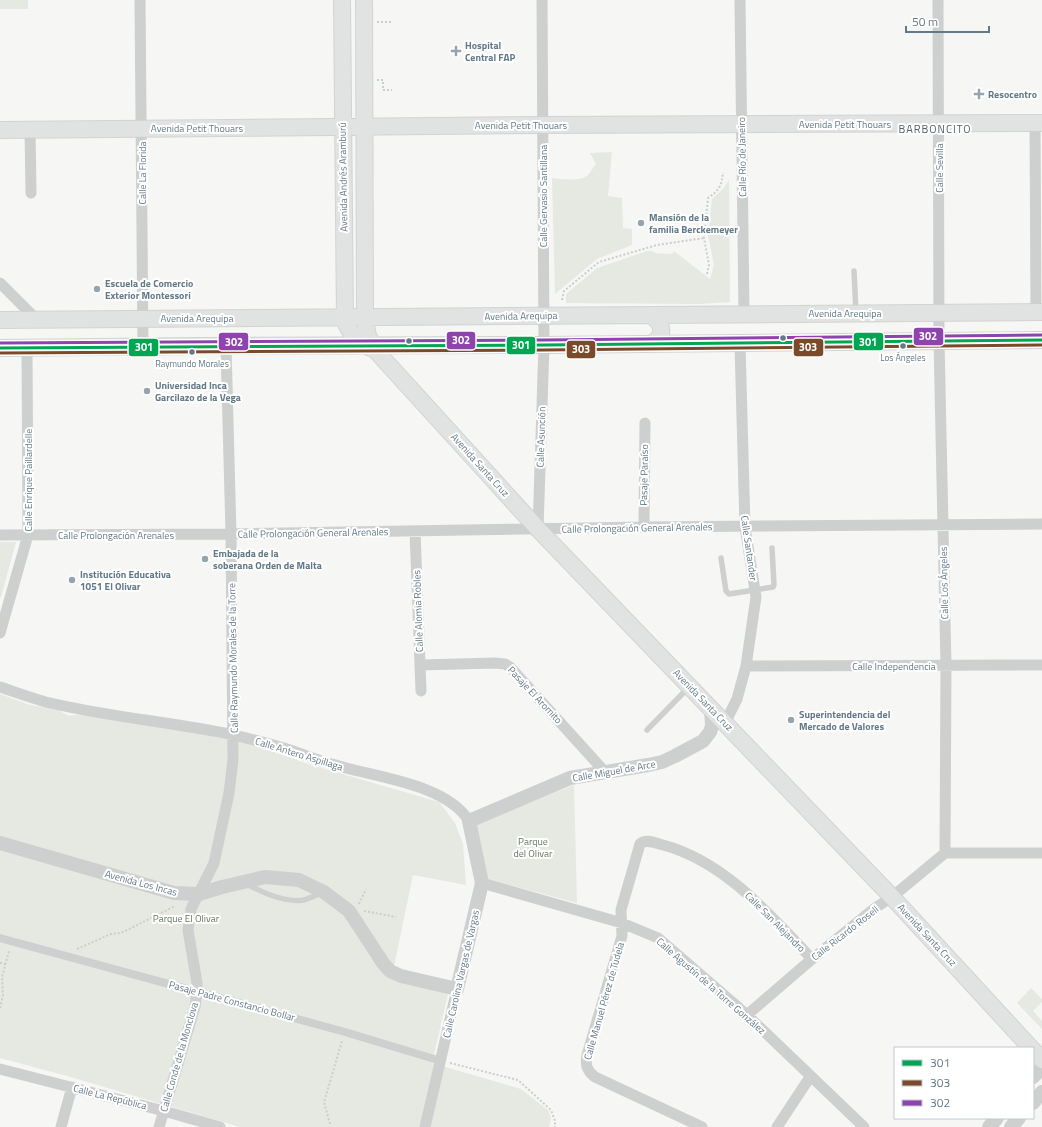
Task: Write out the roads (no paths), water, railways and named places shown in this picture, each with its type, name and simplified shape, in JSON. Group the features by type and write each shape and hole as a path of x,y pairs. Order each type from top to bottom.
{"main road":[{"name":"Avenida Andrés Aramburú","path":"342,0 345,317 346,326 350,332 372,348"},
{"name":"Avenida Andrés Aramburú","path":"364,0 365,318 367,333 372,348"},
{"name":"Avenida Petit Thouars","path":"0,130 542,125 1039,123"},
{"name":"Avenida Arequipa","path":"0,320 1039,312"},
{"path":"650,315 657,319 661,326 661,331 657,340 650,344"},
{"path":"0,348 226,346 372,348 1042,340"},
{"name":"Avenida Santa Cruz","path":"372,348 538,529 892,897 1030,1047"},
{"name":"Avenida Santa Cruz","path":"1034,1051 1042,1060"}],"street":[{"name":"Calle La Florida","path":"140,0 143,346"},
{"name":"Calle Gervasio Santillana","path":"542,0 544,345"},
{"name":"Calle Río de Janeiro","path":"740,0 744,314"},
{"name":"Calle Sevilla","path":"938,0 939,313"},
{"path":"1039,123 1039,312"},
{"path":"30,129 31,193"},
{"path":"0,283 36,319"},
{"name":"Calle Los Ángeles","path":"939,313 942,526 946,666 945,853"},
{"name":"Calle Santander","path":"725,723 737,699 746,666 756,597 744,527 740,344"},
{"name":"Calle Asunción","path":"538,529 544,345"},
{"name":"Calle Raymundo Morales de la Torre","path":"199,894 211,871 217,854 232,775 231,534 226,346"},
{"name":"Calle Enrique Paillardelle","path":"0,633 4,602 28,535 27,348"},
{"name":"Pasaje Paraíso","path":"644,527 645,423"},
{"name":"Calle Prolongación General Arenales","path":"231,534 644,527 942,526 1042,524"},
{"name":"Calle Alomia Robles","path":"415,531 421,691"},
{"name":"Calle Prolongación Arenales","path":"0,535 231,534"},
{"name":"Pasaje El Aromito","path":"420,665 506,664 605,772"},
{"name":"Calle Independencia","path":"746,666 946,666 1042,664"},
{"name":"Calle Antero Aspillaga","path":"0,687 46,702 94,712 233,735 283,747 332,765 403,782 435,793 444,797 461,810 469,821"},
{"name":"Calle Miguel de Arce","path":"469,821 578,776 662,762 675,756 703,741 710,732 712,726 711,708"},
{"name":"Calle Carolina Vargas de Vargas","path":"425,1127 482,883 469,821"},
{"name":"Calle San Alejandro","path":"622,923 622,910 638,847 642,842 647,841 687,853 720,873 760,905 812,959"},
{"name":"Avenida Los Incas","path":"0,843 174,893 199,894 265,877 291,879 306,883 324,892 349,911 390,971 401,976 457,989"},
{"path":"945,853 1042,853"},
{"name":"Calle Ricardo Rosell","path":"747,1015 874,908 892,897 945,853"},
{"name":"Calle Agustín de la Torre González","path":"482,883 622,923 658,938 747,1015 810,1077 864,1127"},
{"name":"Calle Conde de la Monclova","path":"159,1127 195,1007 197,991 188,926 191,909 199,894"},
{"name":"Calle Manuel Pérez de Tudela","path":"622,923 622,936 587,1055 587,1068 595,1077 702,1127"},
{"name":"Pasaje Padre Constancio Bollar","path":"0,938 345,1032 441,1061"},
{"path":"1034,1076 1042,1068"},
{"name":"Calle La República","path":"0,1069 220,1127"},
{"path":"777,1127 810,1077"},
{"path":"61,1127 72,1087"},
{"path":"1034,1102 1042,1092"},
{"path":"989,1127 996,1119"},
{"path":"1012,1127 1018,1119"}],"lane":[{"path":"854,271 856,313"},
{"path":"721,558 726,591 729,594 773,587 772,548"},
{"path":"647,730 690,686"},
{"path":"242,882 276,897 299,900 305,900 324,892"}],"place":[{"name":"Hospital Central FAP","path":"456,51"},
{"name":"Resocentro","path":"979,94"},
{"name":"Mansión de la familia Berckemeyer","path":"641,223"},
{"name":"Escuela de Comercio Exterior Montessori","path":"97,289"},
{"name":"Los Ángeles","path":"903,346"},
{"name":"Raymundo Morales","path":"192,352"},
{"name":"Universidad Inca Garcilazo de la Vega","path":"147,391"},
{"name":"Embajada de la soberana Orden de Malta","path":"205,559"},
{"name":"Institución Educativa 1051 El Olivar","path":"72,580"},
{"name":"Superintendencia del Mercado de Valores","path":"791,720"}],"district":[{"name":"BARBONCITO","path":"935,129"}],"park label":[{"name":"Parque del Olivar","path":"533,846"},
{"name":"Parque El Olivar","path":"186,918"}]}
